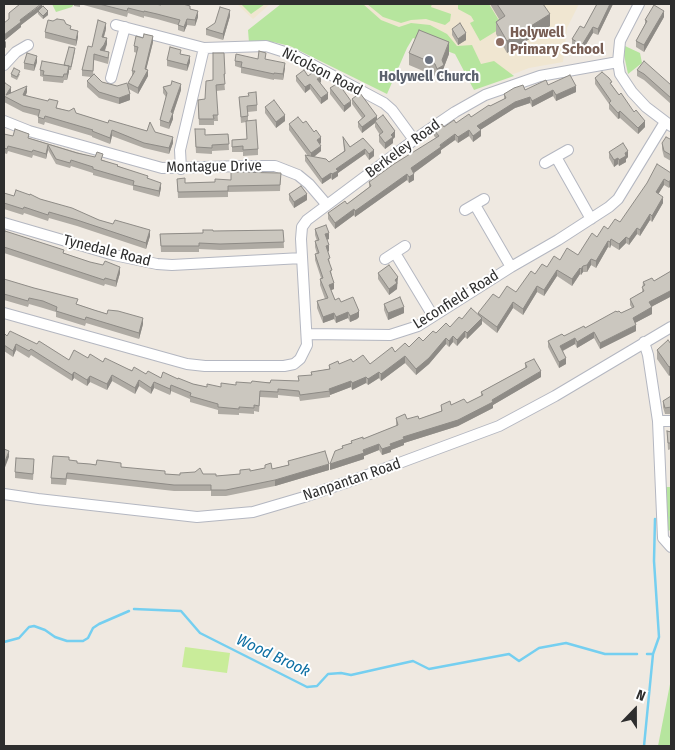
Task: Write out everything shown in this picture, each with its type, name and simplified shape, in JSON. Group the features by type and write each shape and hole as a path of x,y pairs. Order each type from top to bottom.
{"street":[{"path":"639,4 620,40 618,62 620,74 632,92 646,107 668,124"},
{"name":"Nicolson Road","path":"110,78 120,60 120,26 204,48 266,46 294,55 384,103 392,110 414,140"},
{"path":"4,65 16,52 28,45"},
{"path":"181,168 180,150 204,48"},
{"name":"Berkeley Road","path":"307,334 302,258 302,227 306,220 414,140 455,112 485,95 540,76 618,62"},
{"name":"Montague Drive","path":"4,121 29,131 131,161 162,168 275,166 298,176 309,184 327,205"},
{"name":"Leconfield Road","path":"307,334 390,335 418,326 609,208 618,199 668,124"},
{"path":"545,163 568,150"},
{"path":"556,157 591,219"},
{"path":"465,210 480,202 511,267"},
{"name":"Tynedale Road","path":"4,223 114,255 157,264 172,265 302,258"},
{"path":"385,259 406,246"},
{"path":"395,253 433,316"},
{"path":"4,313 187,364 205,366 284,366 294,364 304,353 307,345 307,334"},
{"name":"Nanpantan Road","path":"4,494 197,516 253,512 359,478 499,426 556,396 671,327"},
{"path":"644,342 648,355 658,421 663,538 671,547"},
{"path":"658,421 671,421"}],"shaded area":[{"path":"237,4 270,4 253,19"},
{"name":"Holywell Primary School","path":"352,4 579,4 567,28 563,62 529,68 475,89 454,49 375,18"}],"green space":[{"path":"52,4 74,4 72,7 56,12"},
{"path":"241,4 265,4 251,14"},
{"path":"281,4 363,4 381,20 399,27 411,23 430,25 447,34 457,46 472,45 481,64 494,61 514,76 474,90 455,54 413,38 387,94 290,46 273,42 249,43 248,30"},
{"path":"367,4 432,4 431,7 451,14 450,21 445,25 426,19 401,23 383,17"},
{"path":"458,4 489,4 503,27 480,41 470,23 474,21 471,16 458,9"},
{"path":"625,46 640,53 642,63 628,74 624,55"},
{"path":"662,487 671,487 671,530 663,532"},
{"path":"185,647 230,653 227,673 182,667"},
{"path":"671,679 671,746 658,746"}],"building":[{"path":"20,4 41,4 4,35 4,23 9,19 9,13"},
{"path":"99,4 183,4 190,6 190,9 198,11 195,20 187,19 184,27 178,25 180,20 144,11 128,8 127,11"},
{"path":"497,4 543,4 550,14 507,41 496,22 505,16"},
{"path":"597,4 610,4 598,29 593,27 582,45 572,39 580,26 584,28"},
{"path":"654,5 664,11 644,45 636,41"},
{"path":"43,6 48,11 43,16 38,11"},
{"path":"220,7 230,10 223,34 206,29 215,23"},
{"path":"57,19 64,20 66,24 71,26 70,29 78,31 76,40 45,32 48,20 53,21"},
{"path":"98,20 106,23 102,37 107,38 100,50 109,52 108,58 94,54 93,71 82,70 88,46 92,47"},
{"path":"460,23 466,33 458,39 452,29"},
{"path":"419,30 449,42 442,60 444,65 437,69 435,64 409,53"},
{"path":"144,34 153,36 145,69 148,70 138,88 128,83 135,71 132,71 138,47 134,46 136,36 143,38"},
{"path":"69,47 75,48 71,67 64,65"},
{"path":"170,47 181,50 180,54 190,56 187,65 167,60"},
{"path":"259,51 266,53 265,59 285,63 283,74 241,67 242,62 235,61 236,54 258,59"},
{"path":"27,53 37,56 34,65 24,63"},
{"path":"213,53 224,53 225,84 216,85 218,115 213,115 214,119 199,119 198,100 205,99 206,81 213,80"},
{"path":"42,61 69,66 67,74 64,74 63,77 43,75 44,71 40,70"},
{"path":"644,61 671,85 671,98 637,70"},
{"path":"14,68 20,71 17,77 11,74"},
{"path":"304,70 308,76 316,70 321,77 317,79 328,93 321,98 310,84 305,87 296,76"},
{"path":"602,72 612,82 610,83 619,95 621,93 634,112 636,110 645,121 638,128 620,111 618,113 609,103 611,101 595,78"},
{"path":"94,74 102,82 117,86 127,83 130,94 119,98 99,92 87,81"},
{"path":"570,75 576,86 556,95 553,90 532,101 530,97 515,102 477,126 481,130 473,136 469,130 458,137 455,134 440,145 441,147 411,168 414,174 409,177 407,174 335,223 328,213 345,201 347,204 371,186 369,182 439,136 434,130 442,124 444,127 454,120 456,123 469,114 471,117 489,105 506,98 504,94 514,88 523,85 525,90 546,80 548,85"},
{"path":"4,80 11,87 6,95 27,86 23,95 48,101 49,99 58,101 56,108 69,111 74,108 76,113 108,123 109,120 147,131 150,122 155,132 173,137 169,148 144,143 112,130 110,138 93,130 45,116 44,119 38,117 40,110 23,106 4,96"},
{"path":"172,81 181,84 169,123 160,120 167,93 163,87 171,85"},
{"path":"338,83 351,101 344,106 330,88"},
{"path":"256,92 257,105 247,106 248,116 241,117 239,97 249,96 248,93"},
{"path":"360,93 377,116 362,127 358,122 365,116 352,99"},
{"path":"274,100 285,115 276,122 265,107"},
{"path":"383,115 395,131 391,135 393,137 385,143 379,135 383,132 375,121"},
{"path":"298,117 303,123 306,121 314,132 316,130 321,137 317,140 321,146 311,153 289,124"},
{"path":"256,120 258,149 243,150 243,146 232,147 232,140 247,139 246,121"},
{"path":"15,129 29,134 28,138 77,153 95,157 97,152 103,154 101,160 148,176 147,178 161,183 159,191 133,185 134,181 93,169 93,167 71,160 70,163 56,159 48,145 46,154 8,146 7,149 4,148 4,134 13,136"},
{"path":"195,129 205,129 205,135 228,134 229,144 212,145 212,148 196,147"},
{"path":"343,137 350,147 363,138 374,150 369,154 365,149 336,169 338,171 322,179 305,155 326,159 329,162 345,151"},
{"path":"666,137 671,138 671,155 664,151 662,143"},
{"path":"623,143 628,151 625,153 626,156 619,160 618,158 614,160 609,152"},
{"path":"657,164 671,173 671,179 669,182 664,179 656,192 663,197 652,216 650,214 640,230 637,228 629,239 626,237 619,244 611,239 610,242 608,241 596,261 591,259 587,265 580,268 572,279 557,270 544,290 537,286 523,309 513,302 497,327 478,313 493,294 499,298 507,286 516,292 531,271 535,274 542,264 547,267 554,256 560,260 567,248 578,255 592,233 597,237 604,226 608,229 615,219 620,222 647,183"},
{"path":"231,172 281,173 280,185 228,186 228,191 178,192 177,179 185,178 185,183 215,182 215,179 231,180"},
{"path":"301,186 307,194 294,202 289,194"},
{"path":"16,190 72,208 99,220 113,224 115,220 150,230 146,243 49,212 48,215 4,203 4,193 14,196"},
{"path":"326,225 329,233 325,234 329,245 326,246 334,283 329,285 335,300 339,298 341,302 353,297 359,311 350,316 348,312 336,317 334,313 323,317 317,301 328,298 320,279 323,278 315,254 319,253 315,241 319,240 315,229"},
{"path":"203,230 283,230 284,242 199,243 199,246 161,246 160,234 203,233"},
{"path":"5,231 64,250 63,253 90,262 103,265 105,261 120,267 116,281 105,278 104,280 4,247"},
{"path":"389,265 398,277 395,280 397,283 389,289 378,273"},
{"path":"671,271 671,294 670,291 649,302 652,307 633,318 636,325 600,343 594,332 577,342 575,338 560,346 566,358 559,362 548,341 562,334 564,336 584,326 585,328 616,311 621,313 634,307 630,299 644,291 642,287 645,285 643,282 652,278 654,281"},
{"path":"4,279 78,299 76,304 107,314 108,310 118,311 143,318 139,333 86,317 85,320 56,311 57,307 43,301 29,298 28,301 4,294"},
{"path":"400,297 404,307 388,313 384,304"},
{"path":"471,308 482,318 457,340 453,336 449,341 446,338 429,358 416,369 405,356 381,374 379,372 368,379 366,377 352,383 351,381 329,389 330,391 300,395 299,391 278,389 278,392 260,391 259,406 254,405 254,408 218,407 218,404 190,396 191,393 171,385 170,389 154,382 151,388 139,380 135,388 112,375 107,384 90,376 87,380 74,372 72,375 31,349 29,351 16,344 13,351 4,345 4,333 7,336 10,331 37,344 39,341 69,360 74,350 88,358 90,354 103,362 105,358 132,371 134,367 146,374 148,371 161,378 163,372 178,379 207,387 207,384 221,387 221,383 236,385 236,382 270,383 271,380 299,381 298,376 312,375 311,372 330,369 329,365 338,361 339,364 351,359 353,362 363,355 370,364 392,347 395,352 405,343 409,347 419,337 423,341 433,331 436,333 446,323 450,327 459,317 462,319"},
{"path":"668,340 671,344 671,365 669,367 657,350"},
{"path":"534,359 541,371 492,400 493,402 458,420 403,437 404,439 390,444 391,446 382,449 379,444 363,450 364,453 330,464 335,451 343,448 342,446 352,443 351,441 363,437 363,439 398,425 396,418 405,414 407,419 418,416 419,419 442,411 441,405 450,401 451,405 464,399 467,403 483,395 481,392 527,367 525,363"},
{"path":"671,396 671,407 665,408 663,401"},
{"path":"667,431 671,432 671,443 668,443"},
{"path":"4,449 9,451 4,464"},
{"path":"325,451 329,464 275,480 226,490 211,490 211,485 174,485 67,473 66,479 51,478 53,456 69,457 69,460 77,461 77,463 96,465 97,460 121,463 121,467 165,471 165,474 180,475 180,473 195,472 200,468 203,474 216,474 216,476 240,474 240,470 250,469 250,471 265,468 265,465 271,463 272,469 289,465 288,461"},
{"path":"16,458 34,459 33,474 15,472"}],"waterway":[{"name":"Wood Brook","path":"647,654 653,654 659,637 654,561 655,519"},
{"name":"Wood Brook","path":"134,609 181,611 200,633 307,687 317,686 328,674 341,673 351,675 413,661 429,669 509,654 519,661 539,648 566,643 605,654 637,654"},
{"name":"Wood Brook","path":"4,642 19,638 29,627 34,626 67,641 83,641 88,638 93,628 99,624 129,611"},
{"path":"644,746 653,654"}],"place":[{"name":"Holywell Primary School","path":"500,42"},
{"name":"Holywell Church","path":"429,60"}]}
